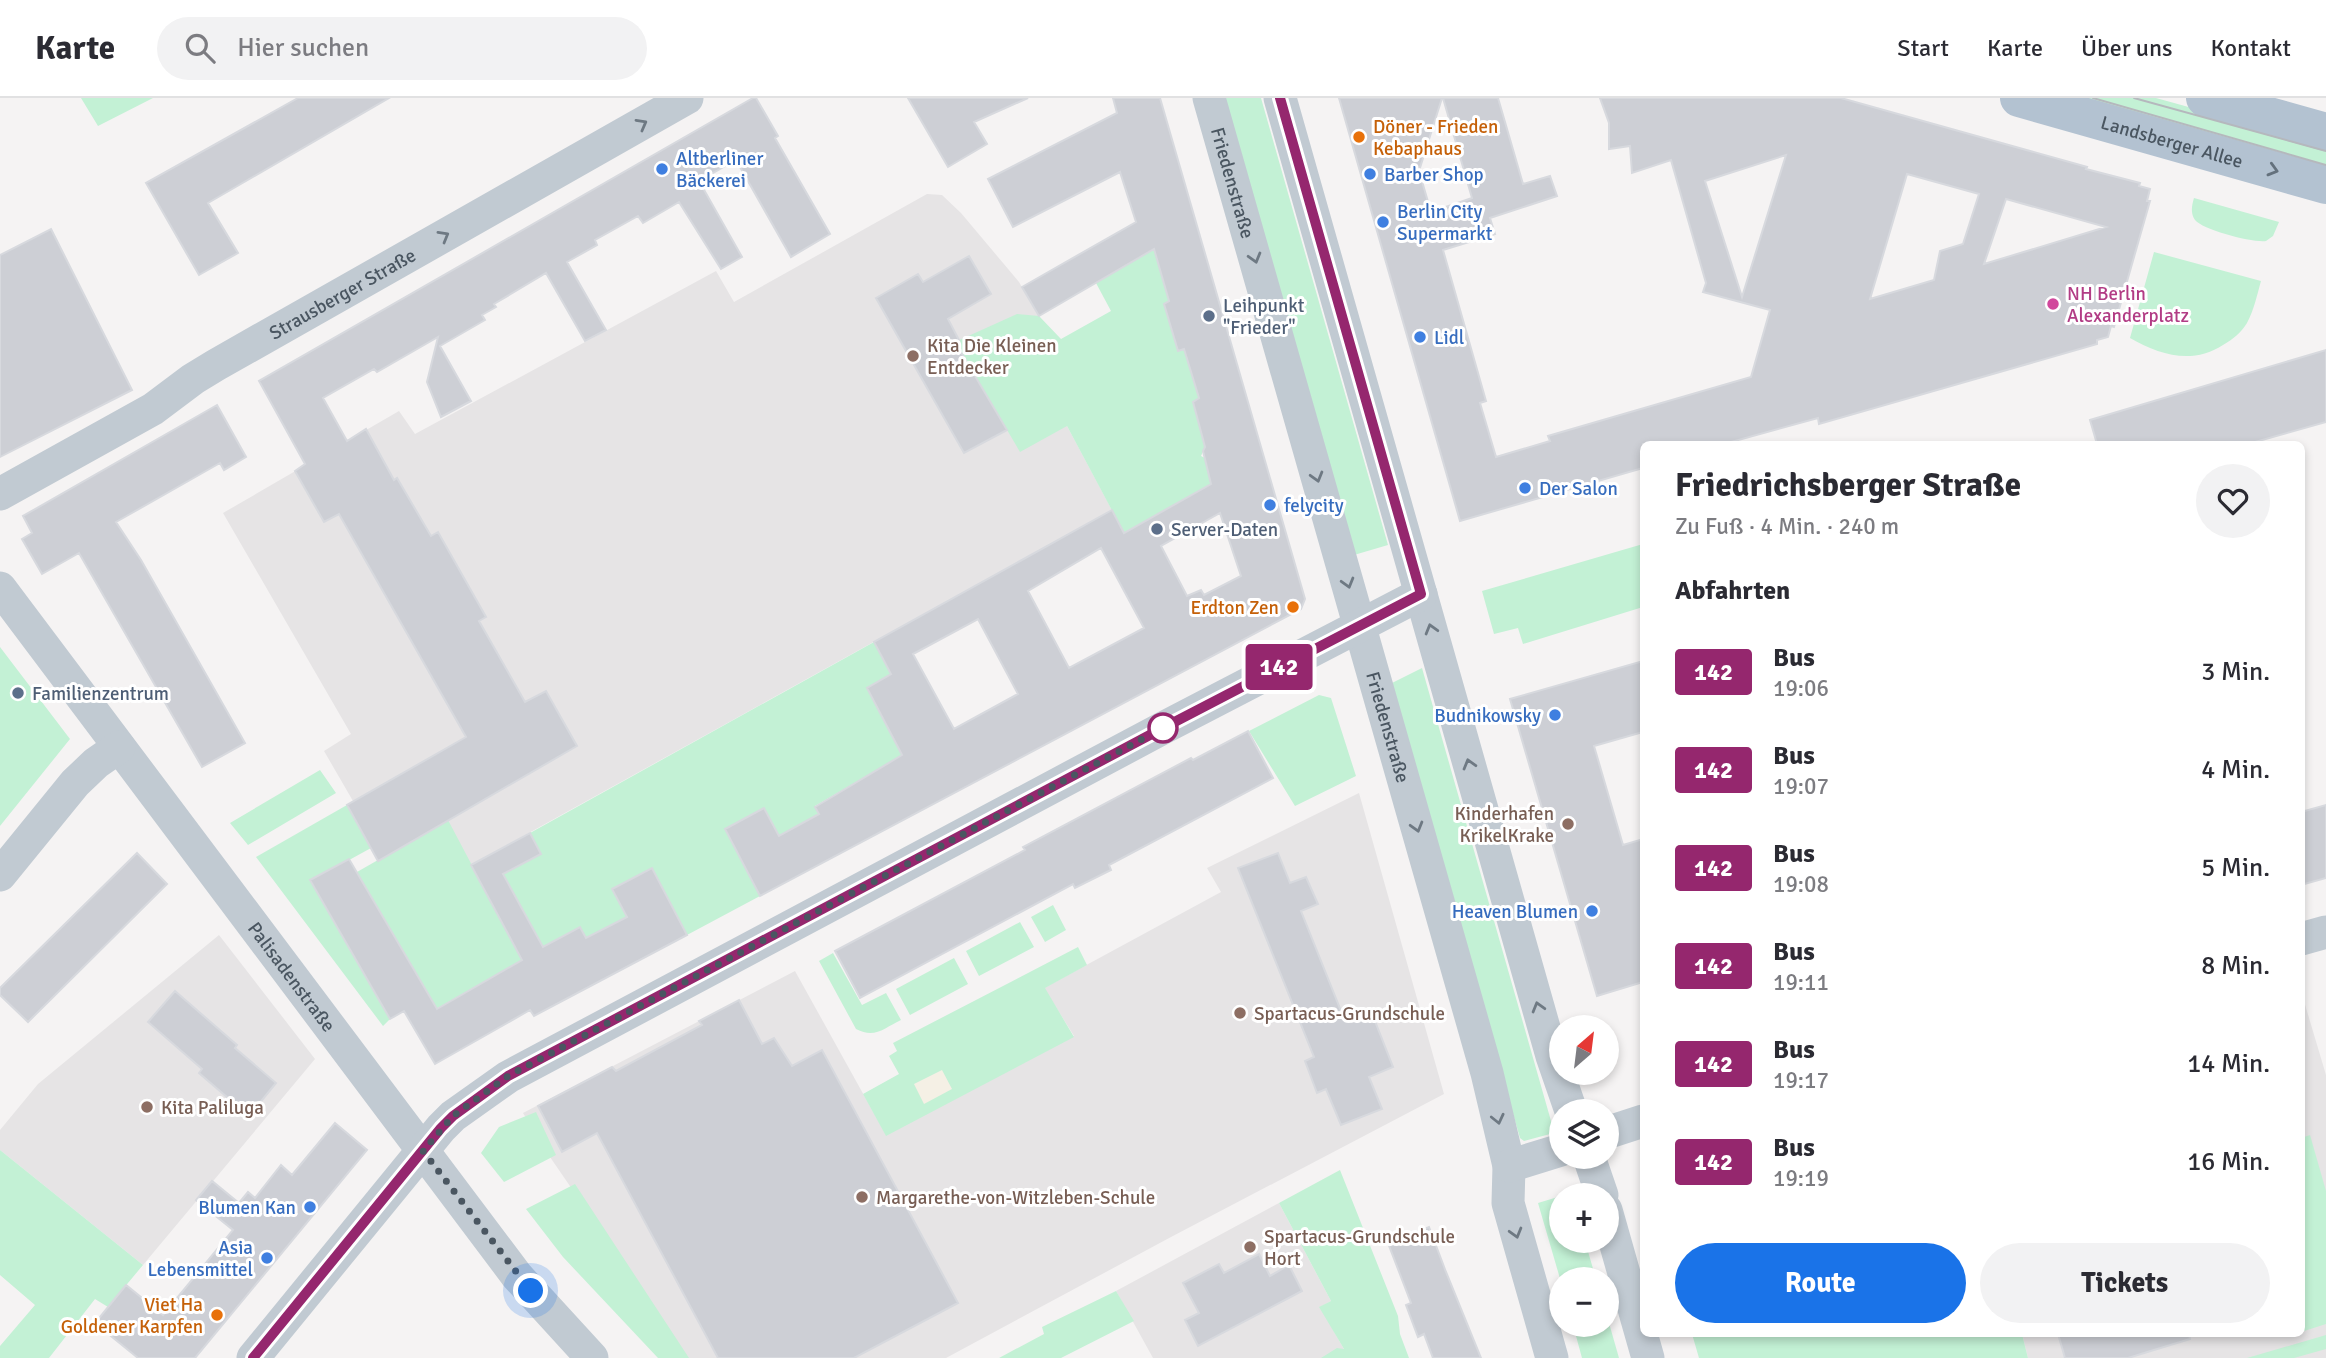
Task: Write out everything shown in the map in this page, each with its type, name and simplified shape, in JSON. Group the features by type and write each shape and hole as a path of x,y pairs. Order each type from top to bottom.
{"main road":[{"name":"Landsberger Allee","path":"2019,98 2326,185"},
{"path":"2205,98 2326,132"}],"street":[{"name":"Strausberger Straße","path":"0,494 153,409 193,379 687,98"},
{"name":"Friedenstraße","path":"1209,98 1487,1073 1509,1166 1508,1203 1552,1358"},
{"path":"1280,98 1552,1056 1567,1099"},
{"name":"Palisadenstraße","path":"0,588 517,1276 592,1358"},
{"path":"253,1358 453,1116 508,1076 1421,594"},
{"path":"0,876 75,783 96,763 119,747"},
{"path":"2305,938 2326,932"},
{"path":"1619,1129 1640,1122"},
{"path":"1509,1166 1549,1154"},
{"path":"1618,1253 1640,1330"},
{"path":"1642,1337 1648,1358"}],"shaded area":[{"path":"927,194 942,195 961,213 1019,282 1093,410 1067,426 1112,510 471,865 447,821 378,861 347,805 353,801 324,751 351,734 223,513 399,411 415,434 716,271 734,302"},
{"path":"1359,793 1444,1094 946,1358 688,1358 550,1157 523,1113 795,971 886,1135 1074,1036 1044,988 1221,892 1207,868"},
{"name":"Kita Paliluga","path":"219,935 315,1059 143,1265 0,1150 0,1130 38,1084"},
{"path":"2305,1004 2326,1075 2326,1358 2028,1358 2023,1337 2305,1337"},
{"name":"Spartacus-Grundschule Hort","path":"1279,1203 1331,1301 1320,1307 1345,1351 1334,1358 1153,1358 1116,1291"}],"green space":[{"path":"81,98 153,98 98,126"},
{"path":"1221,98 1261,98 1388,545 1354,555"},
{"path":"2065,98 2156,98 2326,145 2326,171"},
{"path":"2194,198 2279,222 2273,236 2266,241 2229,235 2195,220 2192,212"},
{"path":"1154,249 1199,398 1193,402 1205,447 1201,456 1207,459 1214,490 1201,490 1124,533 1067,426 1020,452 955,342 1017,314 1039,316 1061,339 1111,311 1096,283"},
{"path":"2154,252 2261,281 2252,313 2242,330 2211,351 2188,356 2164,353 2130,338"},
{"path":"1640,545 1640,608 1523,644 1518,628 1494,634 1482,591"},
{"path":"874,642 891,674 868,688 911,750 815,806 819,814 779,836 764,808 725,829 760,896 687,935 652,869 612,889 627,917 586,938 580,928 541,948 502,875 541,854 530,833"},
{"name":"Familienzentrum","path":"0,647 70,739 0,826"},
{"path":"1422,668 1549,1114 1549,1134 1524,1141 1520,1138 1390,684"},
{"path":"1319,695 1331,698 1356,776 1295,806 1249,731"},
{"path":"320,770 336,793 248,845 230,823"},
{"path":"347,805 371,848 311,881 390,1019 383,1026 256,857"},
{"path":"448,820 522,960 436,1009 357,872"},
{"path":"1053,905 1066,930 1045,942 1031,917"},
{"path":"1020,922 1034,947 979,976 966,951"},
{"path":"1078,947 1087,965 1045,988 1074,1037 886,1136 863,1094 899,1074 889,1056 897,1051 893,1043"},
{"path":"833,953 862,1005 886,993 901,1020 874,1033 856,1029 819,961"},
{"path":"954,958 968,984 910,1015 896,989"},
{"path":"536,1112 556,1155 504,1182 481,1153 499,1127"},
{"path":"2310,1135 2326,1191 2326,1324 2305,1331 2305,1137"},
{"path":"0,1150 143,1265 108,1307 95,1299 49,1358 0,1358 0,1346 35,1305 0,1275"},
{"path":"1340,1170 1398,1316 1400,1334 1409,1358 1321,1358 1337,1348 1344,1349 1319,1307 1331,1301 1279,1203"},
{"path":"575,1184 689,1358 658,1358 563,1257 526,1209"},
{"path":"1549,1200 1549,1241 1538,1203"},
{"path":"1553,1253 1588,1253 1593,1267 1557,1267"},
{"path":"1116,1291 1134,1321 1061,1358 999,1358 1044,1334 1042,1327"},
{"path":"2326,1335 2326,1349 2294,1358 2247,1358"},
{"path":"1576,1337 1613,1337 1619,1358 1582,1358"},
{"path":"1693,1337 2023,1337 2028,1358 1699,1358"}],"sand":[{"path":"942,1070 952,1089 924,1104 914,1084"}],"building":[{"path":"298,98 389,98 208,203 238,253 199,275 146,183"},
{"path":"756,98 778,136 775,138 830,234 791,257 736,160 699,181 742,257 721,269 679,202 643,223 638,216 595,240 597,245 567,262 606,330 585,341 546,273 494,304 496,307 482,315 485,320 440,346 471,401 441,417 427,382 438,337 377,372 374,369 323,398 347,441 366,429 394,480 397,478 431,536 438,532 486,617 479,621 525,702 546,691 577,746 378,861 347,805 466,737 339,514 324,522 295,471 305,464 259,381"},
{"path":"908,98 1028,98 974,122 987,144 948,167"},
{"path":"1113,98 1160,98 1305,599 1301,609 760,896 725,829 764,808 779,836 819,814 815,807 902,755 867,688 891,674 874,642 1112,510 1124,533 1211,484 1193,402 1199,398 1184,349 1178,351 1164,304 1169,301 1154,249 1039,316 1022,287 1136,222 1120,172 1013,227 988,179 1117,113","holes":["1220,513 1241,576 1204,595 1201,590 1187,596 1161,546","1101,548 1144,628 1069,668 1028,591","978,619 1018,694 954,729 913,654"]},
{"path":"1339,98 1442,98 1419,171 1431,212 1472,198 1443,98 1498,98 1523,184 1550,176 1557,196 1490,218 1495,234 1443,250 1486,401 1480,403 1496,457 1550,441 1548,436 1751,377 1770,310 1703,292 1706,283 1671,160 1632,173 1630,146 1609,149 1609,123 1600,98 1841,98 2087,167 2086,169 2140,183 2139,186 2150,189 2147,201 2150,201 2114,327 2111,326 2108,337 2097,340 2097,344 1819,424 1818,418 1735,441 1640,441 1640,469 1460,521","holes":["1786,155 1742,297 1705,181","1907,174 1979,194 1963,244 1940,251 1934,280 1870,299","2006,199 2106,227 1984,264"]},
{"path":"51,229 132,390 0,457 0,255"},
{"path":"969,256 991,294 948,319 959,340 955,342 1007,430 964,453 876,298 918,274 923,282"},
{"path":"2326,350 2326,422 2259,441 2096,441 2090,420"},
{"path":"217,405 246,457 224,470 220,463 116,522 141,560 245,743 202,767 79,553 42,574 22,539 32,533 23,516"},
{"path":"1640,662 1640,733 1594,746 1623,845 1640,840 1640,983 1597,996 1510,699"},
{"path":"1248,731 1273,778 1109,865 1111,870 1075,888 1073,884 860,998 835,951 1025,850 1023,847 1191,758 1193,760"},
{"path":"2326,805 2326,878 2305,884 2305,811"},
{"path":"530,833 541,854 503,874 543,947 580,927 586,938 627,917 612,889 652,868 687,935 534,1016 530,1010 435,1064 404,1011 390,1019 310,880 349,859 437,1009 522,960 471,865"},
{"path":"137,853 167,884 28,1022 0,995 0,988"},
{"path":"1278,853 1290,883 1306,877 1318,904 1301,911 1345,1021 1371,1011 1393,1067 1369,1077 1382,1109 1341,1125 1326,1089 1317,1093 1305,1061 1314,1057 1238,868"},
{"path":"175,991 276,1083 249,1116 199,1073 202,1069 148,1022"},
{"path":"739,1000 762,1044 774,1038 792,1066 822,1050 958,1303 854,1358 718,1358 597,1133 562,1152 538,1106 612,1067 616,1071 702,1025 699,1021"},
{"path":"335,1123 367,1150 195,1358 138,1358 95,1323 126,1285 163,1315 233,1230 196,1200 212,1181 239,1203 248,1192 255,1198 281,1165 292,1175"},
{"path":"1429,1227 1481,1358 1433,1358 1424,1334 1418,1337 1406,1305 1411,1303 1388,1243"},
{"path":"1259,1254 1270,1276 1289,1265 1302,1291 1198,1346 1185,1320 1199,1313 1183,1283 1219,1264 1224,1273"},
{"path":"2059,1337 2190,1339 2128,1358 2065,1358"}],"tram line":[{"path":"2093,98 2326,165"},
{"path":"2134,98 2326,151"}],"bus line":[{"name":"142","path":"253,1358 441,1128 453,1116 508,1076 1421,594 1280,98"}],"place":[{"name":"Döner - Frieden Kebaphaus","path":"1359,137"},
{"name":"Altberliner Bäckerei","path":"662,169"},
{"name":"Barber Shop","path":"1370,174"},
{"name":"Berlin City Supermarkt","path":"1383,222"},
{"name":"NH Berlin Alexanderplatz","path":"2053,304"},
{"name":"Leihpunkt \"Frieder\"","path":"1209,316"},
{"name":"Lidl","path":"1420,337"},
{"name":"Kita Die Kleinen Entdecker","path":"913,356"},
{"name":"Der Salon","path":"1525,488"},
{"name":"felycity","path":"1270,505"},
{"name":"Server-Daten","path":"1157,529"},
{"name":"Erdton Zen","path":"1293,607"},
{"name":"Familienzentrum","path":"18,693"},
{"name":"Budnikowsky","path":"1555,715"},
{"name":"Kinderhafen KrikelKrake","path":"1568,824"},
{"name":"Heaven Blumen","path":"1592,911"},
{"name":"Spartacus-Grundschule","path":"1240,1013"},
{"name":"Kita Paliluga","path":"147,1107"},
{"name":"Margarethe-von-Witzleben-Schule","path":"862,1197"},
{"name":"Blumen Kan","path":"310,1207"},
{"name":"Spartacus-Grundschule Hort","path":"1250,1247"},
{"name":"Asia Lebensmittel","path":"267,1258"},
{"name":"Viet Ha Goldener Karpfen","path":"217,1315"}],"route":[{"path":"531,1291 423,1151 453,1116 508,1076 1163,728"}]}
